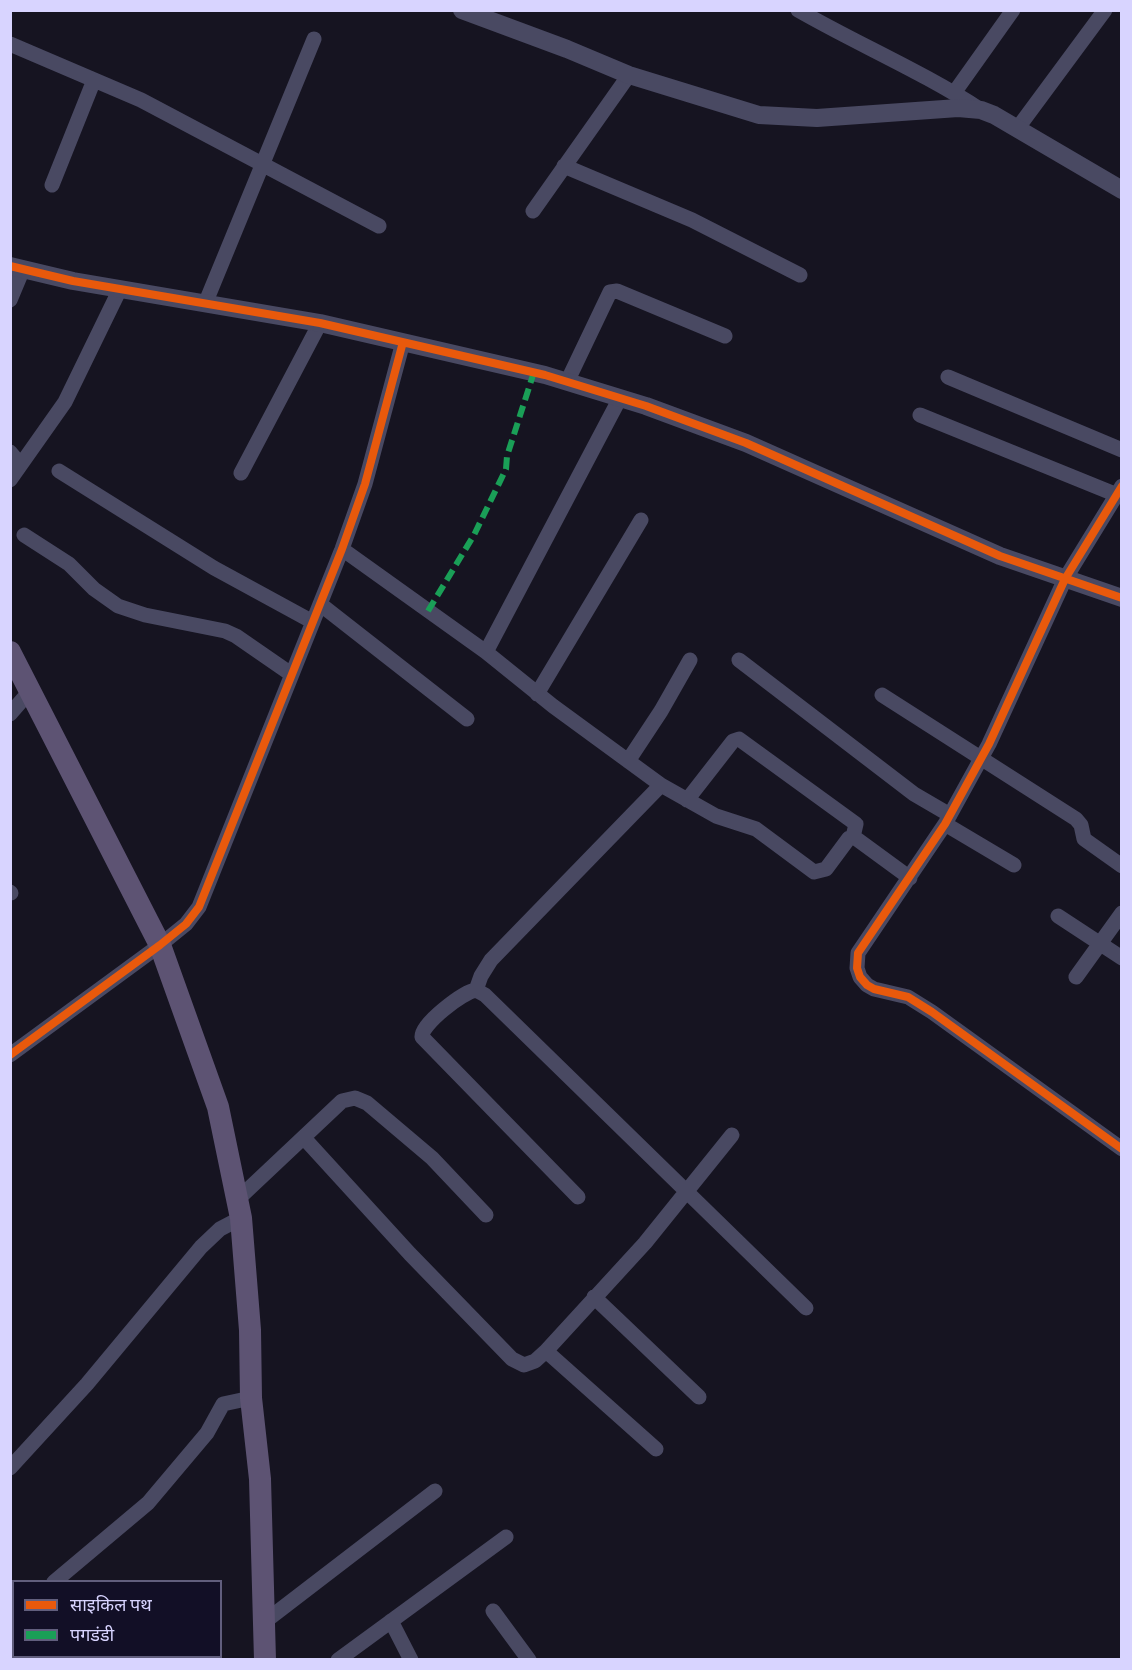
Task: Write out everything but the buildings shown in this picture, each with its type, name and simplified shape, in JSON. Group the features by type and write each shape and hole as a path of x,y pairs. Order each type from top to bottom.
{"main road":[{"path":"10,652 160,945 218,1107 239,1209 250,1330 251,1398 260,1479 265,1659"}],"street":[{"path":"462,10 629,75 736,110 784,118 817,118 958,108 981,110"},
{"path":"798,10 954,93 1122,190"},
{"path":"954,93 1013,10"},
{"path":"1017,129 1105,10"},
{"path":"205,304 314,39"},
{"path":"10,44 141,99 379,226"},
{"path":"533,211 629,75"},
{"path":"52,185 94,80"},
{"path":"564,166 692,220 800,275"},
{"path":"10,300 17,267 120,289 320,323 567,382 620,398 746,443 1000,556 1122,598"},
{"path":"10,480 15,458 65,402 120,289"},
{"path":"567,382 610,292 617,291 725,336"},
{"path":"241,472 320,323"},
{"path":"10,1055 160,945 186,924 199,907 342,549 365,484 403,342"},
{"path":"948,377 1122,450"},
{"path":"486,652 620,398"},
{"path":"920,416 1120,493 1065,579 980,759 948,819 858,953 860,977 874,989 908,997 932,1012 1122,1149"},
{"path":"59,471 184,550 313,622"},
{"path":"537,694 641,520"},
{"path":"24,535 69,564 94,589 118,606 145,615 225,631 237,636 291,674"},
{"path":"342,549 486,652 537,694 661,785 687,800 716,816 756,830 816,872 825,869 853,837 856,824 739,739 733,741 687,800"},
{"path":"320,604 466,719"},
{"path":"628,761 690,660"},
{"path":"739,660 914,794 1014,865"},
{"path":"10,714 30,691"},
{"path":"882,695 1076,819 1081,825 1084,839 1122,866"},
{"path":"578,1197 422,1037 426,1025 466,994 476,990 491,960 661,785"},
{"path":"853,837 910,878"},
{"path":"1076,977 1122,913"},
{"path":"1058,916 1122,958"},
{"path":"476,990 485,995 806,1308"},
{"path":"10,1468 80,1392 201,1247 342,1101 350,1098 361,1100 432,1158 486,1215"},
{"path":"304,1138 410,1254 516,1363 527,1365 546,1351 645,1242 732,1136"},
{"path":"594,1297 699,1397"},
{"path":"546,1351 656,1449"},
{"path":"55,1580 148,1503 207,1433 223,1404 251,1398"},
{"path":"263,1623 435,1491"},
{"path":"338,1659 506,1537"},
{"path":"493,1611 529,1659"},
{"path":"391,1621 411,1659"}],"marked path":[{"path":"428,611 474,535 506,469 507,456 534,372"}],"cycle path":[{"path":"10,266 73,281 320,323 545,375 646,406 746,443 1000,556 1122,598"},
{"path":"10,1055 160,945 186,924 199,907 342,549 365,484 403,342"},
{"path":"1122,486 1065,579 989,744 945,824 858,953 857,968 860,977 867,985 874,989 908,997 932,1012 1122,1149"}]}
